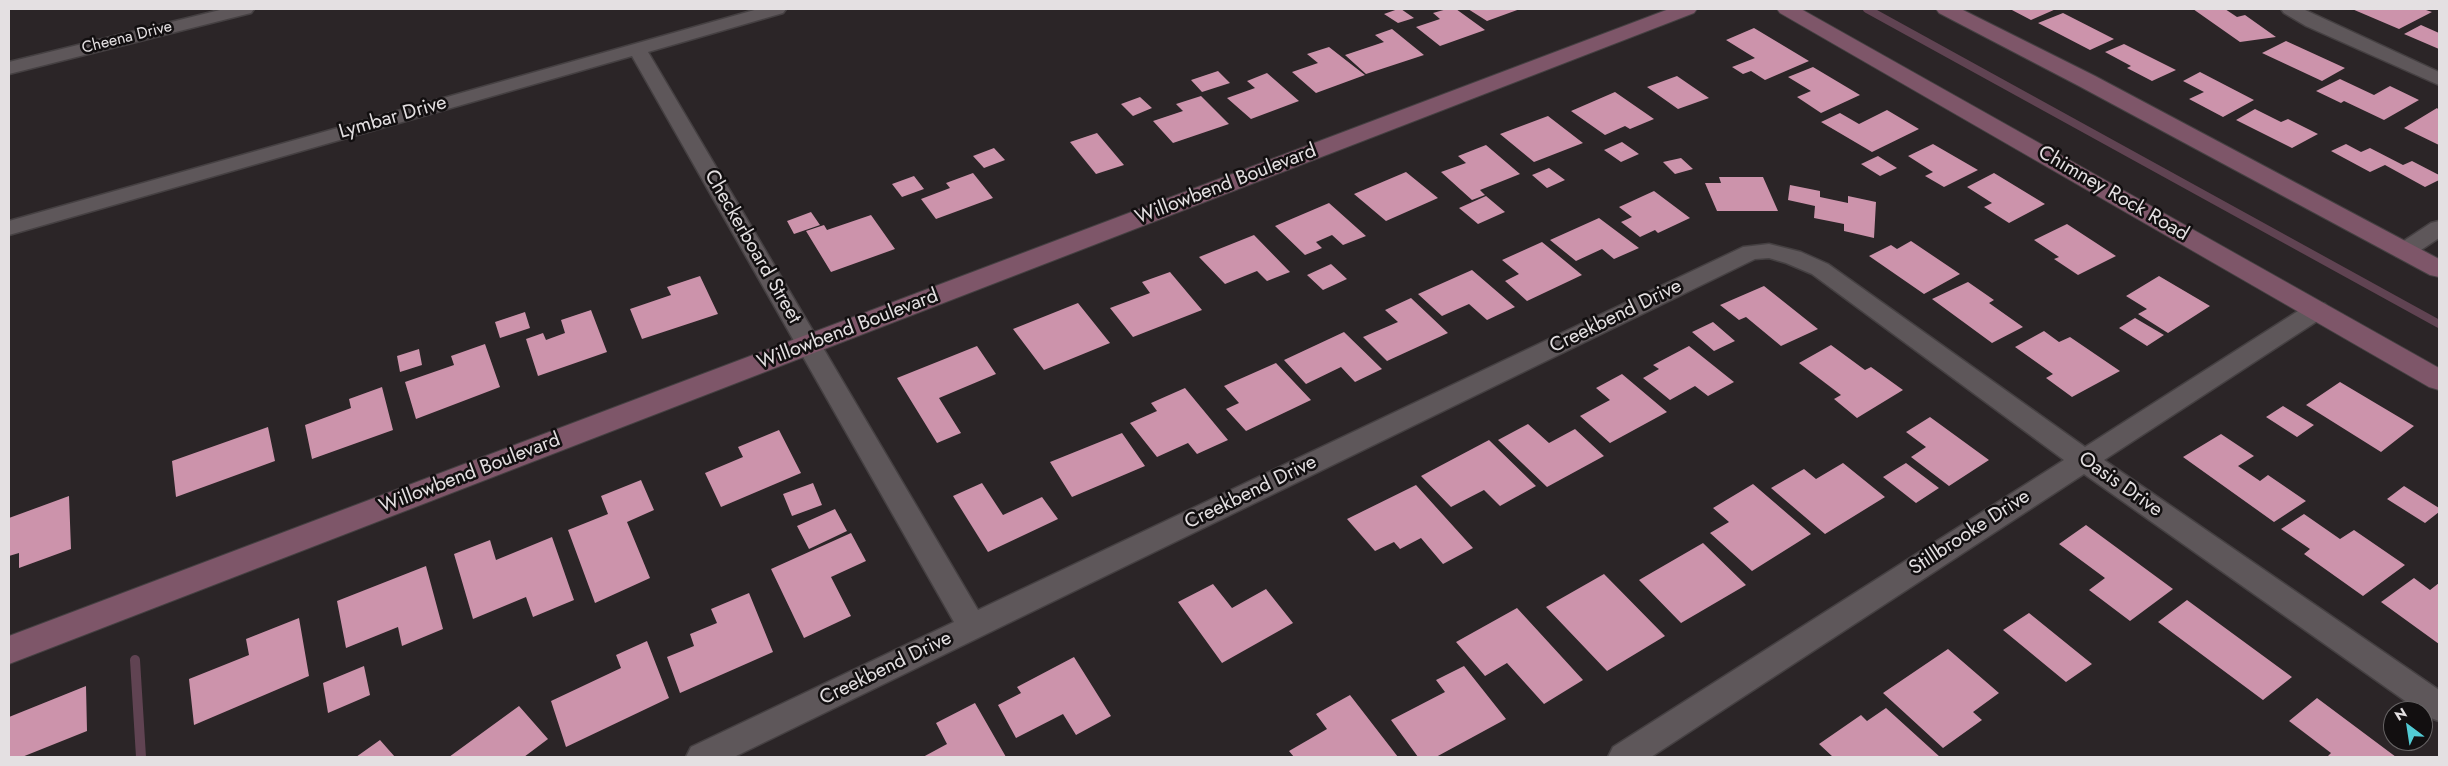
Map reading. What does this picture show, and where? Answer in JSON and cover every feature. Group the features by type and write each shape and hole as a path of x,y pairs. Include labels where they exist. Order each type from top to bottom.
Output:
{"main road":[{"name":"Willowbend Boulevard","path":"9,650 1687,9"},
{"name":"Chimney Rock Road","path":"1787,9 2439,380"},
{"path":"1946,9 2096,86 2439,269"}],"street":[{"name":"Cheena Drive","path":"9,68 246,9"},
{"name":"Lymbar Drive","path":"9,228 775,9"},
{"path":"2290,9 2313,22 2439,79"},
{"name":"Checkerboard Street","path":"637,49 972,628"},
{"path":"2404,251 2439,228"},
{"name":"Creekbend Drive","path":"702,757 1750,252 1769,251 1803,261"},
{"name":"Oasis Drive","path":"1803,261 1820,269 2084,460 2439,707"},
{"name":"Stillbrooke Drive","path":"1624,757 2316,310"}],"building":[{"path":"1398,9 1414,18 1398,23 1384,14"},
{"path":"1447,9 1456,9 1485,30 1440,46 1416,27 1440,19 1433,13"},
{"path":"1468,9 1520,9 1487,21"},
{"path":"2010,9 2056,9 2031,20"},
{"path":"2193,9 2225,9 2237,17 2245,15 2276,37 2240,42"},
{"path":"2352,9 2423,9 2432,12 2399,29"},
{"path":"2063,13 2114,39 2090,50 2038,23"},
{"path":"2421,25 2439,33 2439,49 2404,34"},
{"path":"1754,28 1809,61 1765,80 1751,71 1743,74 1732,67 1755,58 1726,40"},
{"path":"1392,29 1424,55 1366,74 1345,55 1384,42 1375,35"},
{"path":"2286,41 2345,68 2322,81 2262,53"},
{"path":"2124,44 2176,70 2152,81 2127,68 2131,66 2105,52"},
{"path":"1329,47 1365,75 1316,93 1292,72 1318,63 1307,54"},
{"path":"1813,67 1860,95 1821,113 1797,97 1811,91 1788,77"},
{"path":"1218,71 1230,83 1202,92 1191,80"},
{"path":"2200,72 2254,100 2223,117 2189,99 2204,92 2183,81"},
{"path":"1267,73 1299,101 1251,119 1227,98 1255,88 1247,81"},
{"path":"1677,76 1709,98 1678,109 1647,87"},
{"path":"2340,79 2374,95 2390,86 2419,100 2384,120 2344,101 2341,103 2316,91"},
{"path":"1615,92 1654,119 1630,129 1625,126 1605,135 1571,111"},
{"path":"1201,96 1229,124 1173,143 1153,121 1183,111 1176,104"},
{"path":"1140,97 1152,108 1133,116 1121,104"},
{"path":"2437,108 2439,110 2439,145 2404,128"},
{"path":"2255,109 2281,122 2288,119 2318,134 2292,148 2236,120"},
{"path":"1887,110 1919,129 1872,152 1821,122 1840,113 1859,124"},
{"path":"1548,116 1583,143 1534,162 1500,134"},
{"path":"1097,133 1124,165 1096,174 1070,142"},
{"path":"1622,142 1639,154 1621,162 1604,150"},
{"path":"1933,144 1978,170 1944,187 1925,176 1933,172 1908,156"},
{"path":"2346,144 2361,152 2370,148 2403,165 2412,161 2439,175 2439,180 2425,187 2385,165 2370,172 2331,151"},
{"path":"1486,145 1520,174 1480,190 1485,195 1472,200 1441,172 1466,163 1458,156"},
{"path":"994,148 1005,160 984,168 973,156"},
{"path":"1878,156 1897,168 1880,176 1861,164"},
{"path":"1681,158 1693,169 1675,174 1663,162"},
{"path":"1549,168 1565,180 1547,188 1532,175"},
{"path":"1406,172 1438,198 1386,221 1354,194"},
{"path":"973,173 993,198 936,219 921,199 950,188 946,183"},
{"path":"1994,173 2045,204 2009,223 1984,207 1992,203 1967,187"},
{"path":"914,176 924,189 902,197 892,184"},
{"path":"1719,177 1763,177 1778,211 1717,211 1705,183 1721,183"},
{"path":"1790,185 1820,191 1820,197 1848,203 1848,196 1876,202 1874,238 1844,231 1844,224 1814,218 1815,206 1788,200"},
{"path":"1654,191 1690,218 1658,233 1655,230 1640,237 1621,222 1632,217 1619,207"},
{"path":"1486,196 1505,212 1478,224 1459,208"},
{"path":"1329,203 1366,236 1343,245 1332,235 1316,242 1322,248 1305,255 1275,226"},
{"path":"811,212 820,225 794,234 787,221"},
{"path":"871,215 895,249 831,272 806,231 824,225 827,230"},
{"path":"1599,218 1639,248 1614,259 1602,249 1576,261 1550,240"},
{"path":"2067,224 2116,256 2078,275 2054,259 2059,257 2034,240"},
{"path":"1254,235 1290,272 1267,281 1257,271 1225,284 1199,257"},
{"path":"1911,241 1960,274 1924,294 1869,256 1891,245 1897,249"},
{"path":"1542,242 1582,275 1527,301 1505,281 1519,274 1502,260"},
{"path":"1331,264 1347,279 1323,290 1307,275"},
{"path":"1472,270 1515,307 1487,320 1469,304 1442,316 1418,294"},
{"path":"1170,272 1202,310 1133,337 1110,308 1150,293 1142,282"},
{"path":"700,276 718,314 642,339 630,309 671,295 667,287"},
{"path":"2159,276 2210,306 2168,333 2138,314 2147,309 2126,296"},
{"path":"1968,282 1994,300 1989,303 2023,327 1992,343 1932,299"},
{"path":"1764,286 1818,329 1781,346 1746,317 1739,320 1720,305"},
{"path":"1411,298 1448,333 1387,361 1363,337 1398,322 1385,310"},
{"path":"1078,303 1110,343 1044,370 1013,329"},
{"path":"591,310 607,352 538,376 526,339 543,333 546,340 565,333 561,320"},
{"path":"525,312 530,328 500,338 495,322"},
{"path":"2135,318 2164,335 2147,346 2119,328"},
{"path":"1713,322 1735,341 1714,351 1692,332"},
{"path":"2044,331 2059,342 2070,337 2120,371 2072,397 2046,378 2053,374 2015,347"},
{"path":"1344,332 1382,369 1355,382 1341,367 1306,384 1284,360"},
{"path":"485,344 500,387 416,419 405,382 454,365 451,356"},
{"path":"1831,345 1865,370 1871,367 1903,390 1857,418 1834,399 1841,395 1799,363"},
{"path":"977,346 996,374 939,398 961,433 937,443 897,378"},
{"path":"1689,346 1734,382 1708,396 1695,386 1670,400 1643,378 1659,369 1653,365"},
{"path":"419,349 422,365 400,372 397,356"},
{"path":"1276,363 1311,400 1246,431 1226,409 1239,403 1224,386"},
{"path":"1622,374 1667,412 1610,443 1580,416 1610,400 1596,388"},
{"path":"2340,382 2414,426 2381,452 2306,405"},
{"path":"382,387 393,430 312,459 305,425 351,408 349,399"},
{"path":"1185,388 1228,440 1197,454 1188,443 1157,457 1130,423 1157,411 1151,403"},
{"path":"2283,406 2314,425 2297,437 2266,417"},
{"path":"1930,417 1989,460 1949,486 1911,457 1926,447 1906,432"},
{"path":"1528,424 1549,443 1575,429 1604,456 1547,487 1498,440"},
{"path":"268,427 275,461 176,497 172,461"},
{"path":"779,430 801,473 721,507 705,473 743,457 738,447"},
{"path":"1122,433 1145,466 1072,497 1050,462"},
{"path":"2221,434 2254,456 2238,466 2260,481 2268,475 2306,501 2274,522 2183,457"},
{"path":"1489,440 1536,486 1500,506 1484,490 1451,507 1421,476"},
{"path":"1843,463 1885,497 1825,534 1771,488 1804,469 1816,479"},
{"path":"1906,463 1939,488 1916,503 1883,477"},
{"path":"641,480 654,510 627,522 650,578 595,603 568,530 608,514 601,496"},
{"path":"813,483 822,505 792,516 783,494"},
{"path":"982,483 1003,515 1042,497 1058,519 988,552 953,496"},
{"path":"1753,484 1811,534 1752,571 1710,533 1729,522 1713,508"},
{"path":"1416,485 1473,548 1443,564 1421,538 1400,549 1394,542 1375,551 1347,519"},
{"path":"2404,486 2439,508 2439,512 2425,523 2387,499"},
{"path":"69,496 71,549 19,568 19,553 9,556 9,518"},
{"path":"835,509 847,531 809,549 797,526"},
{"path":"2304,514 2340,539 2354,530 2405,565 2363,596 2304,554 2310,549 2281,529"},
{"path":"2086,525 2173,589 2130,621 2089,590 2105,578 2059,544"},
{"path":"851,533 866,561 831,577 851,616 804,638 771,569"},
{"path":"552,537 574,600 533,617 526,597 473,619 454,554 490,540 496,560"},
{"path":"1703,543 1746,585 1681,623 1639,580"},
{"path":"426,566 443,629 402,646 398,627 346,648 337,601"},
{"path":"1604,574 1665,636 1607,671 1546,607"},
{"path":"2414,578 2430,590 2439,583 2439,644 2381,602"},
{"path":"1213,584 1232,608 1266,589 1293,623 1222,663 1178,602"},
{"path":"749,593 773,652 680,693 667,657 694,646 690,634 717,623 711,609"},
{"path":"2187,600 2292,677 2263,700 2158,622"},
{"path":"1517,608 1583,680 1544,704 1507,663 1485,676 1456,642"},
{"path":"2029,613 2092,664 2066,682 2003,630"},
{"path":"299,618 309,676 194,725 189,679 249,655 246,639"},
{"path":"647,641 669,698 566,747 551,701 621,668 616,655"},
{"path":"1948,649 1999,693 1973,712 1982,720 1943,748 1883,693"},
{"path":"1074,657 1111,716 1076,735 1063,714 1016,738 998,705 1021,693 1017,687"},
{"path":"364,666 370,695 328,713 323,683"},
{"path":"1464,666 1506,719 1436,757 1418,757 1391,720 1445,692 1436,680"},
{"path":"86,686 87,731 22,757 9,757 9,717"},
{"path":"1350,695 1398,757 1294,757 1289,751 1327,729 1316,714"},
{"path":"2317,698 2383,747 2383,751 2388,751 2396,757 2327,757 2331,753 2289,721"},
{"path":"975,703 1006,757 923,757 947,744 936,723"},
{"path":"519,706 548,739 524,757 449,757"},
{"path":"1886,708 1940,757 1833,757 1819,744 1861,715 1867,721"},
{"path":"380,740 395,757 356,757"}],"waterway":[{"path":"1867,9 2439,324"},
{"path":"135,660 141,757"}]}
